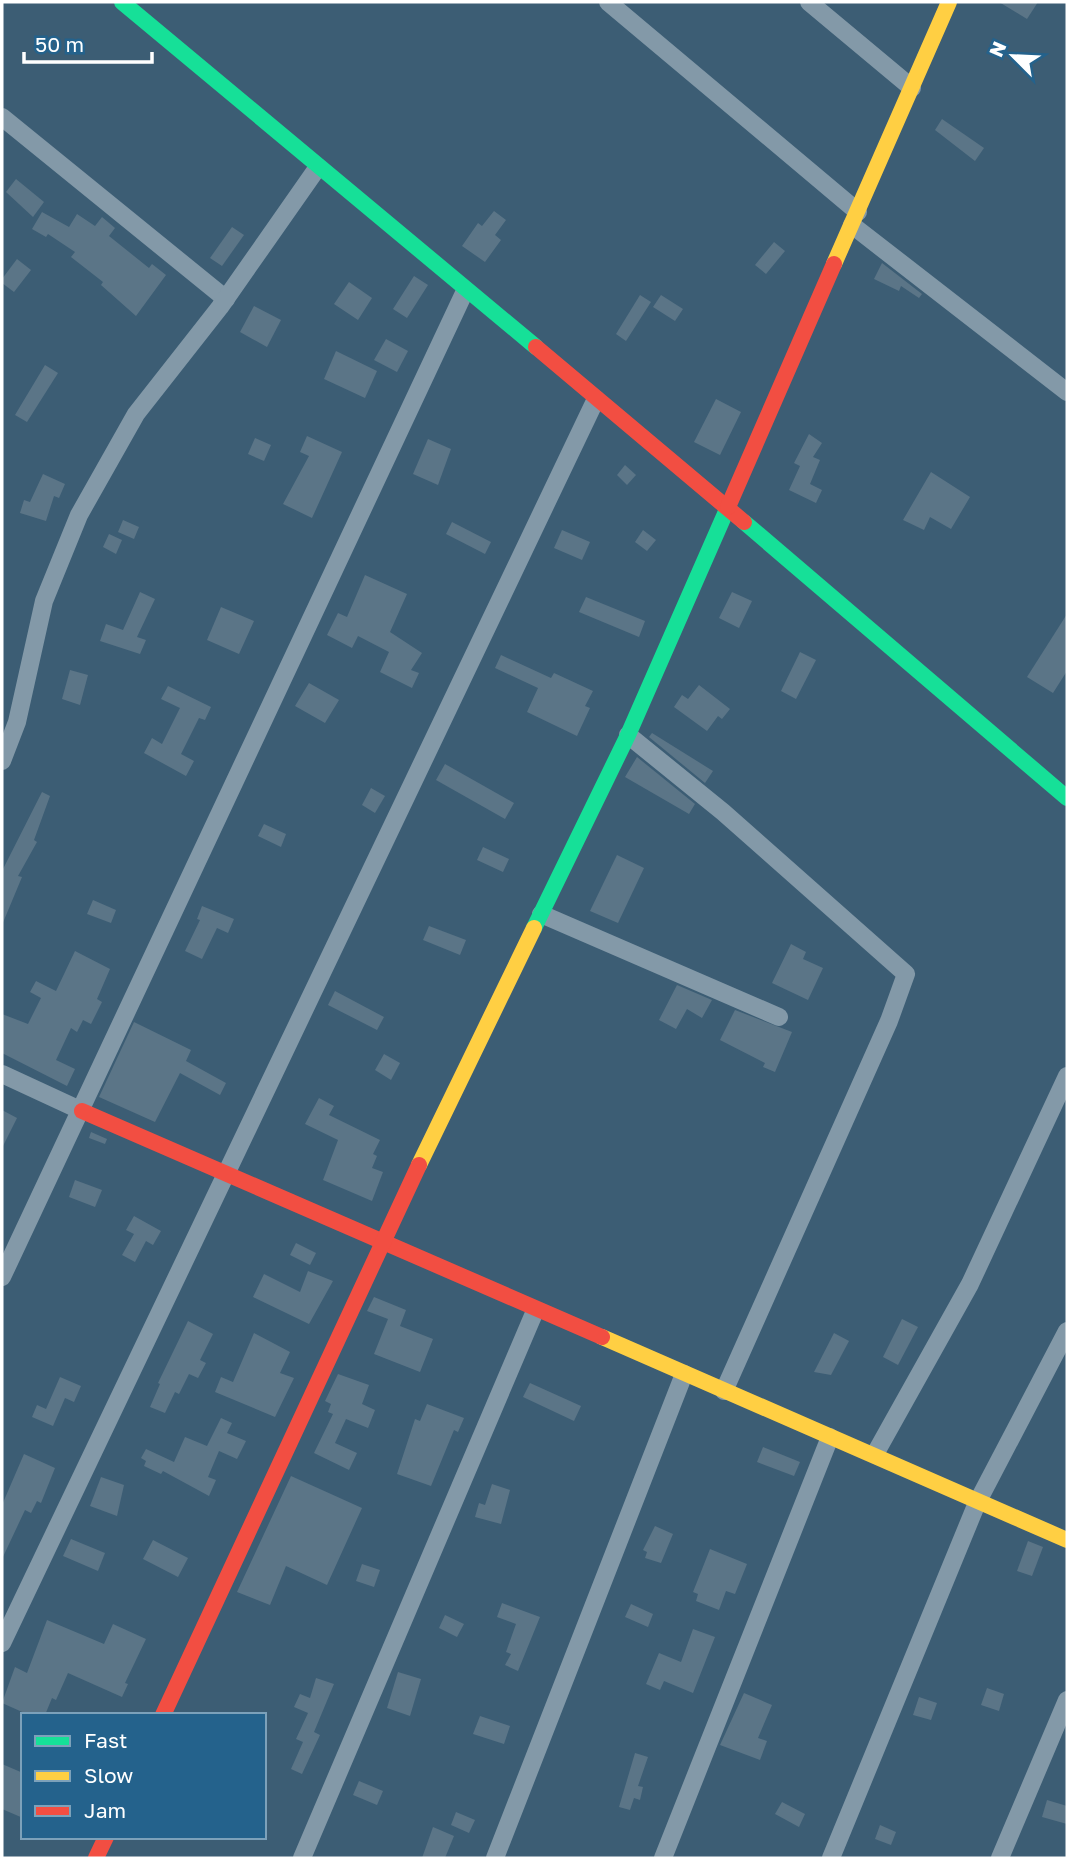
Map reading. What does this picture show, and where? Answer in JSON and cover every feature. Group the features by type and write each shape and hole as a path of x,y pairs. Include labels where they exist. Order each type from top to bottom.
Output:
{"street":[{"path":"122,2 729,509 1067,798"},
{"path":"608,2 855,219 1067,392"},
{"path":"809,2 912,88"},
{"path":"164,1713 380,1245 628,735 949,2"},
{"path":"2,117 226,299"},
{"path":"2,761 17,722 44,601 79,516 136,414 226,299 318,167"},
{"path":"2,1277 465,291"},
{"path":"2,1643 596,399"},
{"path":"628,735 723,812 906,975 889,1021 724,1391"},
{"path":"541,914 779,1017"},
{"path":"2,1074 380,1245 875,1454 977,1503 1067,1540"},
{"path":"875,1454 970,1284 1067,1076"},
{"path":"302,1858 535,1311"},
{"path":"831,1858 977,1503 1067,1332"},
{"path":"495,1858 684,1374"},
{"path":"663,1858 830,1437"},
{"path":"1000,1858 1067,1700"},
{"path":"96,1858 105,1839"}],"building":[{"path":"999,2 1038,2 1027,19"},
{"path":"942,119 984,148 975,161 935,130"},
{"path":"16,179 44,202 33,217 6,192"},
{"path":"494,211 506,220 495,235 501,240 485,262 462,246 478,223 482,226"},
{"path":"42,212 69,227 77,214 95,226 102,217 115,228 109,236 149,268 152,264 166,275 136,316 101,285 103,282 71,257 75,252 48,234 46,237 32,229"},
{"path":"232,227 244,235 222,266 210,258"},
{"path":"774,242 785,251 766,274 755,265"},
{"path":"17,259 31,270 14,292 2,283 2,279"},
{"path":"882,263 922,294 919,298 901,286 899,291 874,279"},
{"path":"414,276 428,285 407,318 393,309"},
{"path":"349,282 372,298 358,320 334,304"},
{"path":"640,295 651,302 626,341 616,334"},
{"path":"661,295 683,309 675,321 653,307"},
{"path":"254,306 281,320 267,347 240,332"},
{"path":"386,339 408,351 397,372 374,360"},
{"path":"336,351 377,371 365,398 324,379"},
{"path":"45,365 58,373 27,422 15,415"},
{"path":"716,399 741,412 720,455 694,442"},
{"path":"809,434 822,443 813,457 820,460 810,484 822,490 816,503 789,490 800,466 794,463"},
{"path":"307,436 342,452 312,518 283,504 309,456 300,452"},
{"path":"255,438 271,445 264,461 248,454"},
{"path":"428,439 451,449 438,485 413,474"},
{"path":"625,465 636,475 627,485 617,475"},
{"path":"931,472 970,497 951,529 930,517 924,530 903,520"},
{"path":"43,474 65,484 59,498 54,496 46,521 20,513 24,500 30,502"},
{"path":"123,520 139,527 134,539 118,532"},
{"path":"452,522 491,542 485,554 446,534"},
{"path":"562,530 590,542 582,560 554,548"},
{"path":"643,530 656,540 647,551 635,542"},
{"path":"109,534 122,540 116,554 103,547"},
{"path":"365,575 407,594 390,632 422,653 411,670 419,673 412,688 380,672 389,652 358,636 352,648 327,635 338,613 347,617"},
{"path":"140,592 155,599 137,637 146,640 140,654 100,641 106,624 123,630"},
{"path":"732,592 752,601 739,628 719,618"},
{"path":"586,597 645,621 639,637 579,612"},
{"path":"221,607 254,621 239,654 207,640"},
{"path":"1067,614 1067,671 1053,693 1027,677"},
{"path":"800,652 816,660 796,699 781,691"},
{"path":"501,655 551,678 554,673 593,691 585,706 590,708 577,736 527,712 538,688 495,668"},
{"path":"70,670 88,675 80,705 62,699"},
{"path":"309,683 339,700 325,723 295,706"},
{"path":"699,685 730,709 722,719 718,716 707,731 674,707 682,695 688,699"},
{"path":"168,686 211,707 205,720 199,718 181,754 194,761 186,776 144,753 152,738 162,744 180,708 161,699"},
{"path":"652,733 713,771 705,783 649,737"},
{"path":"637,757 695,804 689,814 625,777"},
{"path":"445,764 514,803 505,819 436,780"},
{"path":"371,788 385,796 375,813 362,805"},
{"path":"42,792 50,796 34,840 37,842 18,876 22,877 2,925 2,871"},
{"path":"264,824 286,834 281,847 258,836"},
{"path":"483,847 509,859 503,872 477,860"},
{"path":"617,855 644,868 618,923 590,911"},
{"path":"93,900 116,910 111,923 87,914"},
{"path":"202,906 234,919 228,933 217,928 202,959 185,951 200,920 197,919"},
{"path":"429,926 466,940 460,955 423,940"},
{"path":"791,944 806,952 803,959 823,968 808,1000 772,983"},
{"path":"75,951 110,969 97,999 102,1002 91,1024 83,1020 77,1032 71,1028 56,1060 75,1069 67,1086 2,1053 2,1014 28,1024 41,998 30,992 36,981 56,991"},
{"path":"677,985 712,1000 702,1018 687,1009 676,1029 659,1020"},
{"path":"335,991 384,1017 377,1030 328,1005"},
{"path":"735,1010 792,1032 775,1072 763,1067 765,1063 720,1040"},
{"path":"134,1022 191,1050 186,1061 226,1083 220,1095 180,1073 155,1122 99,1097"},
{"path":"384,1054 400,1063 391,1080 375,1070"},
{"path":"319,1098 334,1106 329,1115 380,1140 373,1154 377,1156 372,1168 383,1172 372,1201 323,1180 338,1140 305,1124"},
{"path":"2,1110 17,1118 2,1148"},
{"path":"91,1132 107,1139 105,1144 89,1138"},
{"path":"75,1180 102,1190 95,1207 69,1197"},
{"path":"134,1216 161,1231 153,1245 146,1241 135,1262 122,1255 134,1234 126,1230"},
{"path":"296,1243 316,1253 310,1265 290,1255"},
{"path":"308,1271 333,1281 309,1324 253,1297 264,1274 300,1292"},
{"path":"374,1297 406,1310 400,1326 433,1339 420,1372 374,1354 388,1319 367,1311"},
{"path":"902,1319 918,1327 898,1365 883,1357"},
{"path":"188,1321 213,1334 200,1360 206,1363 198,1378 189,1374 179,1394 175,1392 165,1413 150,1407 160,1384 158,1383"},
{"path":"254,1333 290,1352 280,1373 294,1378 275,1417 215,1392 221,1377 233,1382"},
{"path":"834,1333 849,1341 831,1375 814,1372"},
{"path":"338,1374 369,1385 362,1404 375,1410 368,1428 346,1419 335,1443 357,1453 349,1470 314,1453 333,1414 328,1412 331,1404 325,1401"},
{"path":"60,1377 81,1386 74,1402 65,1398 53,1426 32,1417 37,1405 46,1409"},
{"path":"530,1383 581,1406 574,1421 523,1397"},
{"path":"427,1404 464,1418 458,1432 454,1430 431,1486 397,1474 415,1419 420,1421"},
{"path":"221,1418 232,1423 227,1433 246,1441 237,1459 219,1451 208,1477 216,1480 209,1496 163,1471 161,1474 144,1466 146,1461 141,1458 146,1449 174,1462 185,1437 207,1446"},
{"path":"763,1447 800,1462 794,1476 757,1462"},
{"path":"24,1454 55,1468 41,1503 37,1501 31,1513 25,1510 2,1559 2,1505"},
{"path":"291,1476 362,1508 327,1585 286,1566 270,1605 237,1592"},
{"path":"101,1477 124,1485 117,1516 90,1506"},
{"path":"492,1484 510,1490 501,1524 475,1517 479,1503 485,1505"},
{"path":"655,1526 673,1534 661,1563 645,1558 647,1552 643,1550"},
{"path":"71,1539 105,1553 98,1571 63,1556"},
{"path":"153,1540 188,1558 178,1577 143,1559"},
{"path":"1028,1541 1043,1547 1032,1576 1017,1571"},
{"path":"710,1549 747,1564 735,1594 726,1591 719,1610 696,1601 698,1594 693,1592"},
{"path":"362,1564 380,1570 374,1587 356,1581"},
{"path":"502,1603 540,1617 518,1671 505,1665 511,1654 506,1652 516,1624 497,1617"},
{"path":"631,1604 653,1614 648,1627 625,1617"},
{"path":"445,1615 464,1624 457,1637 439,1628"},
{"path":"47,1620 104,1644 113,1624 146,1639 125,1683 128,1684 122,1697 68,1673 56,1700 52,1698 46,1713 24,1713 2,1703 15,1667 27,1673"},
{"path":"693,1629 715,1637 693,1693 664,1681 660,1690 646,1684 659,1653 681,1662"},
{"path":"398,1672 421,1679 410,1716 387,1708"},
{"path":"316,1678 334,1684 314,1732 320,1735 302,1774 291,1769 303,1742 296,1739 308,1713 294,1707 300,1694 310,1698"},
{"path":"987,1688 1004,1694 999,1711 981,1705"},
{"path":"744,1693 772,1705 758,1738 767,1741 760,1760 720,1745"},
{"path":"919,1697 937,1703 931,1720 913,1715"},
{"path":"480,1716 510,1726 504,1744 473,1734"},
{"path":"635,1753 648,1757 638,1786 643,1787 640,1800 634,1798 630,1810 619,1807"},
{"path":"2,1764 21,1772 21,1817 2,1809"},
{"path":"359,1781 383,1791 377,1805 353,1795"},
{"path":"1047,1800 1067,1806 1067,1824 1042,1817"},
{"path":"782,1802 805,1814 799,1827 775,1814"},
{"path":"456,1812 475,1820 469,1833 451,1825"},
{"path":"880,1825 896,1832 891,1845 875,1839"},
{"path":"433,1827 454,1836 445,1858 422,1858"}],"traffic: fast":[{"path":"122,2 536,347"},
{"path":"534,928 628,735 728,507"},
{"path":"744,522 1067,798"}],"traffic: slow":[{"path":"834,264 949,2"},
{"path":"419,1165 534,928"},
{"path":"602,1337 1067,1540"}],"traffic: jam":[{"path":"728,507 834,264"},
{"path":"536,347 744,522"},
{"path":"82,1111 602,1337"},
{"path":"164,1713 419,1165"},
{"path":"96,1858 105,1839"}]}
